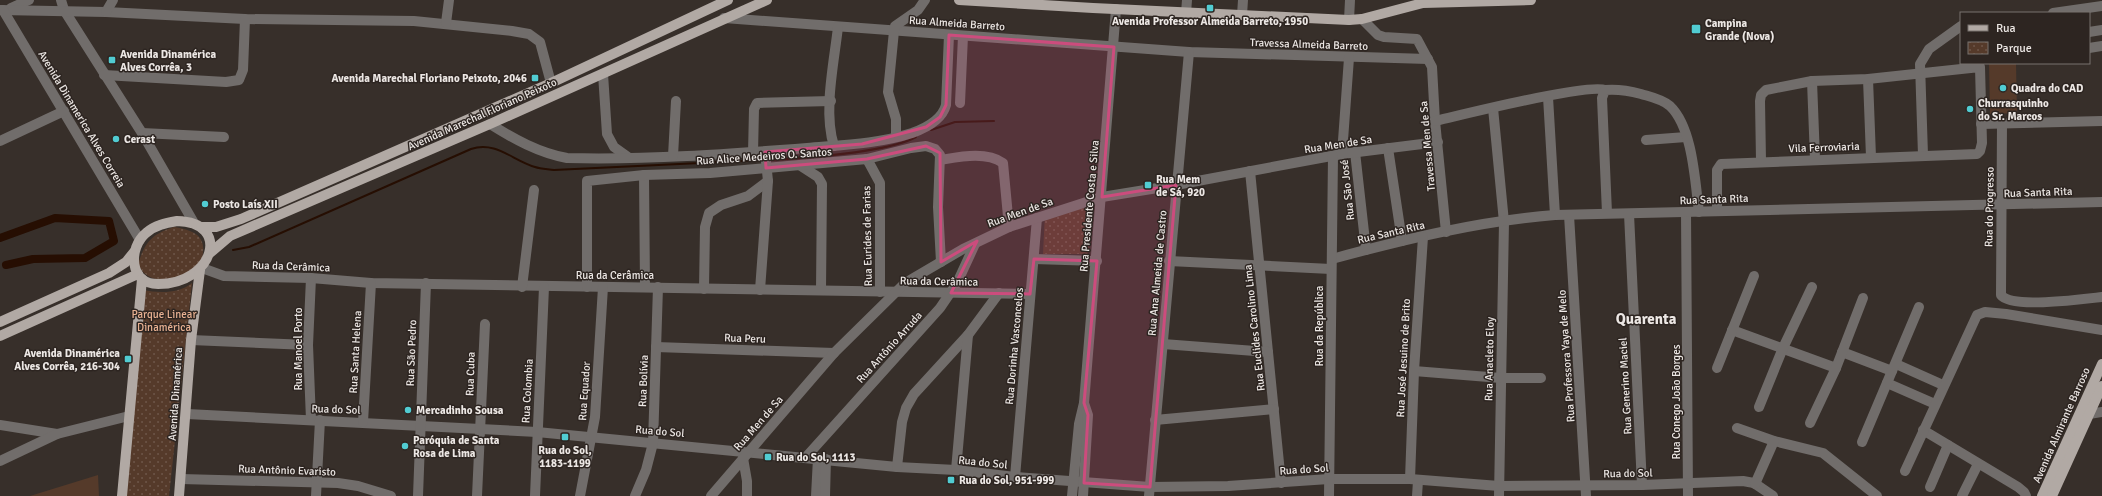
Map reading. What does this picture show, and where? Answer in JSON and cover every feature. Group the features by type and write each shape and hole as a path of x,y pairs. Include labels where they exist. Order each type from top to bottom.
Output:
{"main road":[{"name":"Avenida Marechal Floriano Peixoto","path":"198,225 216,227 229,223 551,83 728,0"},
{"name":"Avenida Marechal Floriano Peixoto","path":"210,253 230,236 490,124 603,74 723,18 767,0"},
{"path":"959,0 1242,16 1349,20 1362,19 1423,3 1531,0"},
{"path":"0,322 109,273 123,265 134,252 140,240 152,228 168,222 186,221 198,225 209,239 210,253 201,269 183,281 170,284 155,284 140,276"},
{"path":"122,496 140,276 134,260 134,252"},
{"name":"Avenida Dinamérica","path":"179,496 187,414 191,340 201,269"},
{"path":"0,336 140,276"},
{"name":"Avenida Almirante Barroso","path":"2042,496 2085,412 2102,364"},
{"path":"2052,496 2085,412 2102,386"}],"street":[{"path":"1,10 29,0"},
{"path":"61,0 64,10 198,225"},
{"path":"106,12 114,0"},
{"path":"446,23 449,0"},
{"path":"896,137 896,119 888,92 895,26 918,10 925,0"},
{"path":"1186,12 1187,0"},
{"path":"1242,16 1243,0"},
{"path":"1349,20 1350,0"},
{"path":"2060,12 2102,6"},
{"name":"Rua Presidente Costa e Silva","path":"1072,496 1080,412 1084,404 1097,261 1116,9"},
{"path":"1,10 64,10 245,19 414,21 446,23 512,31 535,37 542,47 551,83"},
{"name":"Avenida Dinamerica Alves Correia","path":"1,10 64,111 140,240"},
{"name":"Rua Almeida Barreto","path":"723,18 1189,52"},
{"path":"104,75 226,82 239,80 242,77 245,19"},
{"name":"Travessa Men de Sa","path":"1362,19 1378,35 1384,37 1417,39 1432,67 1435,121 1446,232"},
{"path":"834,146 830,122 830,101 838,27"},
{"path":"1923,156 1920,73 1921,60 1929,49 1960,27"},
{"path":"2090,32 2102,30"},
{"name":"Rua Alice Medeiros O. Santos","path":"587,287 587,181 644,175 710,173 834,146 862,144 896,137 926,127 940,117 946,105 949,35"},
{"path":"960,103 963,36"},
{"path":"2090,48 2102,46"},
{"name":"Travessa Almeida Barreto","path":"1189,52 1349,58 1428,59"},
{"name":"Rua Ana Almeida de Castro","path":"1149,492 1189,52"},
{"name":"Rua da República","path":"1328,496 1331,270 1337,155 1349,58"},
{"path":"1761,161 1760,107 1761,96 1764,91 1812,81 1868,79 1979,65 1981,124 2102,121"},
{"path":"603,74 606,134 614,147 628,157"},
{"path":"1868,79 1871,157"},
{"path":"1812,81 1815,159"},
{"path":"1435,121 1592,88 1635,92 1662,100 1670,106 1678,117 1686,137 1693,164 1699,212"},
{"path":"1607,90 1602,106 1607,213"},
{"path":"1548,97 1555,215"},
{"path":"673,156 676,101"},
{"path":"753,153 755,105 760,103 830,101"},
{"name":"Rua Anacleto Eloy","path":"1493,108 1504,222 1499,491"},
{"path":"0,141 64,111"},
{"name":"Rua do Progresso","path":"2002,123 2000,292 2003,298 2008,300"},
{"name":"Rua Alice Medeiros O. Santos","path":"490,124 510,137 549,155 567,158 753,153 765,160 802,166 867,159 919,146 932,147 939,156"},
{"name":"Vila Ferroviaria","path":"1717,211 1718,166 1726,163 1977,154 1981,148 1981,124"},
{"path":"142,134 224,137"},
{"path":"1646,140 1686,137"},
{"name":"Rua Men de Sa","path":"711,496 834,352 905,283 941,262 1009,227 1102,197 1355,152 1438,142"},
{"path":"1388,148 1402,241"},
{"name":"Rua São José","path":"1355,152 1366,250"},
{"path":"941,262 938,207 939,156 991,158 1003,163 1009,227"},
{"name":"Rua Eurides de Farias","path":"867,159 880,183 880,292"},
{"path":"760,290 768,181 765,160"},
{"path":"802,166 818,177 822,184 821,290"},
{"name":"Rua Euclides Carolino Lima","path":"1250,171 1281,483"},
{"path":"644,175 645,287"},
{"path":"704,288 705,227 708,213 721,205 748,196 768,181"},
{"path":"522,287 534,190"},
{"name":"Rua Santa Rita","path":"1332,259 1402,241 1446,232 1555,215 2002,206 2102,202"},
{"name":"Rua Conego João Borges","path":"1686,212 1688,496"},
{"name":"Rua Generino Maciel","path":"1629,214 1642,485"},
{"name":"Rua Professora Yaya de Melo","path":"1569,215 1586,496"},
{"name":"Rua Dorinha Vasconcelos","path":"1015,477 1037,218"},
{"name":"Rua José Jesuino de Brito","path":"1417,496 1414,480 1414,371 1423,237"},
{"name":"Rua Antônio Arruda","path":"806,457 935,314 951,293 975,244"},
{"path":"1034,259 1097,261"},
{"path":"1169,261 1331,270"},
{"name":"Rua da Cerâmica","path":"201,269 224,276 311,278 371,283 426,283 522,287 658,287 895,293 1030,294"},
{"path":"1717,368 1754,276"},
{"name":"Rua Manoel Porto","path":"311,278 308,345 316,420 316,496"},
{"name":"Rua Santa Helena","path":"363,422 371,283"},
{"name":"Rua São Pedro","path":"418,496 426,283"},
{"name":"Rua Colombia","path":"535,496 544,287"},
{"name":"Rua Equador","path":"580,496 592,437 603,287"},
{"name":"Rua Bolívia","path":"635,496 650,458 653,443 658,287"},
{"path":"1759,407 1783,348 1812,287"},
{"path":"897,467 902,422 906,408 914,394 927,378 968,335 999,293"},
{"path":"2006,314 2008,300 2055,302 2102,297"},
{"path":"1810,423 1836,368 1863,298"},
{"path":"1862,442 1919,307"},
{"path":"1905,471 1943,385 1977,315 1985,312 2006,314 2102,330"},
{"name":"Rua Cuba","path":"477,496 484,324"},
{"path":"1732,330 1836,368"},
{"path":"956,470 968,335"},
{"path":"191,340 308,345"},
{"path":"1162,344 1268,352"},
{"name":"Rua Peru","path":"656,347 834,352"},
{"path":"1842,352 1894,367 1943,385"},
{"path":"1414,371 1501,378 1541,378"},
{"path":"1887,383 1935,404"},
{"name":"Rua Presidente Costa e Silva","path":"1083,496 1088,415 1084,404"},
{"path":"1155,420 1274,409"},
{"path":"2085,412 2102,412"},
{"name":"Rua do Sol","path":"187,414 537,432 653,443 746,455 806,457 897,467 956,470 1084,483 1149,492 1329,479 1414,480 1499,491 1586,485 1642,485 1742,481 1755,484 1774,496"},
{"path":"0,461 57,434 129,416"},
{"path":"0,425 57,434"},
{"path":"1737,428 1774,441 1830,456 1877,496"},
{"path":"1923,430 2018,487 2026,496"},
{"path":"1755,484 1774,441"},
{"path":"1930,487 1948,445"},
{"path":"746,455 747,496"},
{"path":"816,496 822,459"},
{"path":"822,459 825,496"},
{"path":"1962,496 1978,464"},
{"name":"Rua Antônio Evaristo","path":"181,478 316,481 358,486 391,496"}],"highlighted area":[{"path":"949,35 1114,47 1102,197 1176,185 1150,487 1084,483 1088,415 1084,403 1097,261 1034,259 1030,294 951,293 977,241 941,262 940,153 926,146 867,159 766,168 765,152 862,144 926,127 940,117 946,105"}],"green space":[{"name":"Quadra do CAD","path":"1989,64 2016,64 2017,113 1990,114"},
{"path":"1094,199 1088,254 1043,254 1045,213"},
{"path":"174,227 190,231 200,238 203,249 200,265 193,272 178,278 164,280 152,278 146,275 138,264 143,250 155,236"},
{"name":"Parque Linear Dinamérica","path":"192,283 169,496 124,496 143,290 155,292 175,291 187,287"},
{"path":"98,475 99,496 30,496"}],"waterway":[{"path":"931,130 955,122 994,121"},
{"path":"769,160 866,151 886,147 916,137"},
{"path":"233,250 249,247 471,149 480,147 496,149 535,167 554,170 763,160"},
{"path":"0,238 55,218 109,221 114,241 85,258 33,259 6,265"}],"place":[{"name":"Avenida Professor Almeida Barreto, 1950","path":"1210,8"},
{"name":"Campina Grande (Nova)","path":"1696,29"},
{"name":"Avenida Dinamérica Alves Corrêa, 3","path":"112,60"},
{"name":"Avenida Marechal Floriano Peixoto, 2046","path":"535,78"},
{"name":"Quadra do CAD","path":"2003,88"},
{"name":"Churrasquinho do Sr. Marcos","path":"1970,109"},
{"name":"Cerast","path":"116,139"},
{"name":"Rua Mem de Sá, 920","path":"1148,185"},
{"name":"Posto Laís XII","path":"205,204"},
{"name":"Avenida Dinamérica Alves Corrêa, 216-304","path":"128,359"},
{"name":"Mercadinho Sousa","path":"408,410"},
{"name":"Rua do Sol, 1183-1199","path":"565,437"},
{"name":"Paróquia de Santa Rosa de Lima","path":"405,446"},
{"name":"Rua do Sol, 1113","path":"768,457"},
{"name":"Rua do Sol, 951-999","path":"951,480"}],"district":[{"name":"Quarenta","path":"1646,319"}]}
